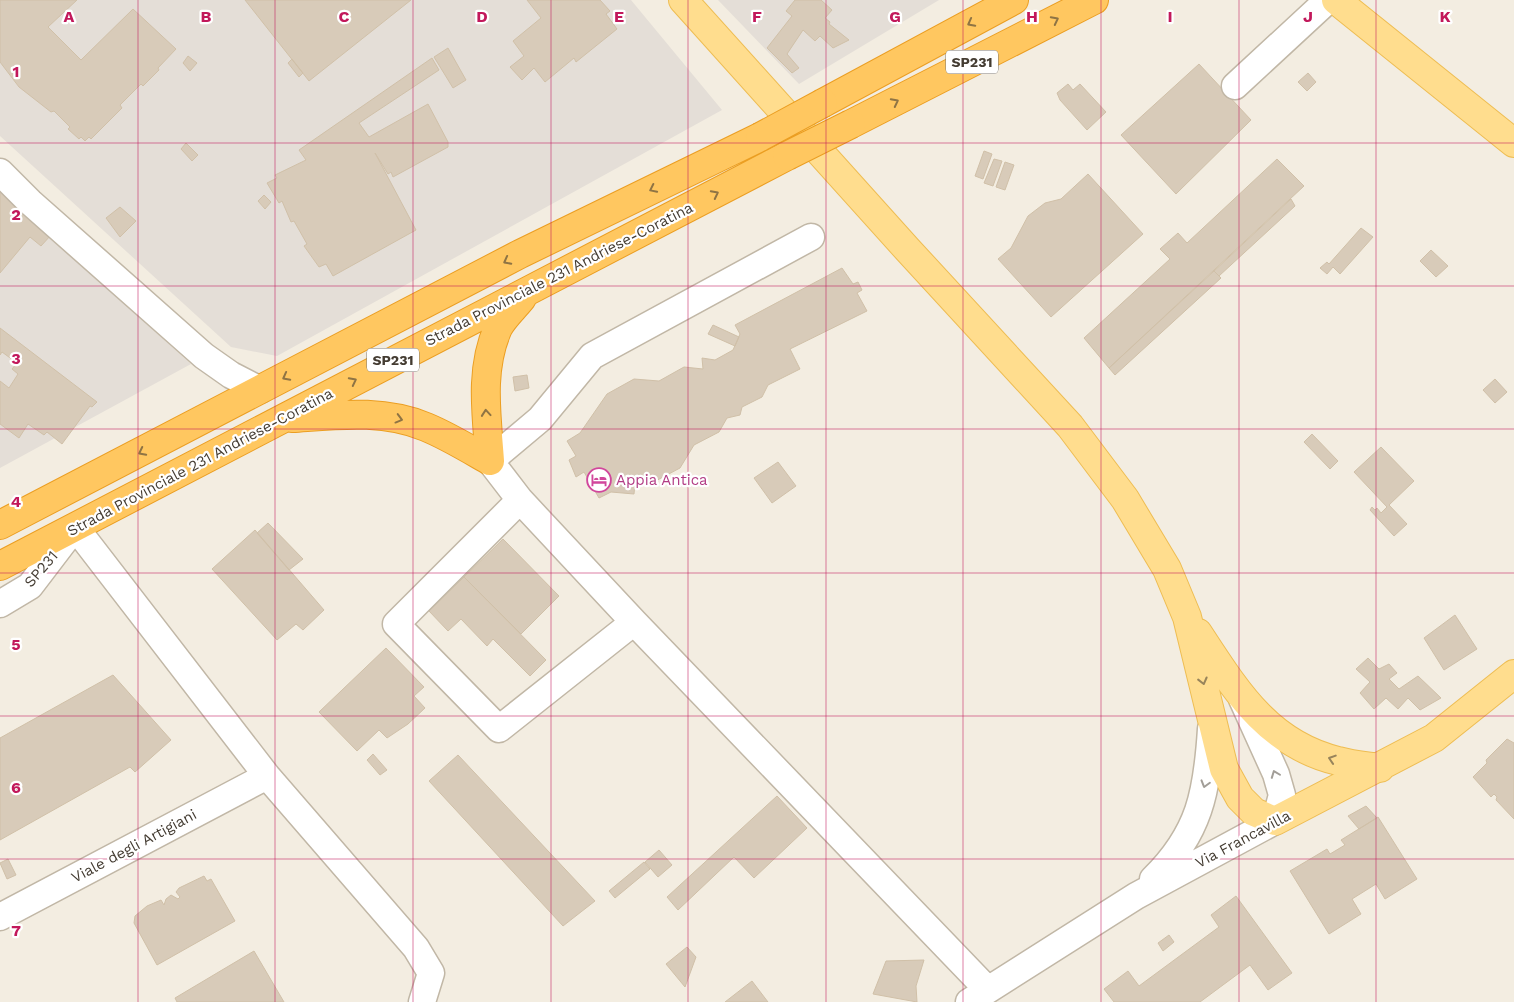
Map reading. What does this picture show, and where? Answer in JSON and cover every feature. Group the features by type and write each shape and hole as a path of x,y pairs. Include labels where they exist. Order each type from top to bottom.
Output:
{"highway":[{"name":"SP231","path":"0,525 520,254 760,137 1014,0"},
{"name":"Strada Provinciale 231 Andriese-Coratina","path":"0,566 787,156 1094,0"},
{"path":"490,461 485,391 488,362 499,327 529,290"},
{"path":"281,418 348,414 386,416 425,426 490,461"}],"main road":[{"path":"683,0 908,250 1070,426 1125,499 1166,569 1187,617 1224,769 1240,798 1254,812 1275,820"},
{"path":"1336,0 1514,143"},
{"path":"1187,617 1240,696 1272,730 1301,748 1337,761 1380,768"},
{"name":"Via Francavilla","path":"1275,820 1380,768 1434,738 1514,674"}],"street":[{"path":"1235,86 1328,0"},
{"path":"0,172 30,202 204,356 231,375 260,390"},
{"path":"811,237 592,356 540,419 490,461 520,500 978,996"},
{"path":"520,500 396,624 499,730 634,622"},
{"path":"75,527 268,776 416,948 431,973 422,1002"},
{"name":"SP231","path":"0,604 30,586 75,527"},
{"path":"1240,696 1276,774 1282,795 1275,820"},
{"path":"1136,896 1171,861 1192,830 1208,774 1212,718"},
{"name":"Viale degli Artigiani","path":"0,917 268,776"},
{"name":"Via Francavilla","path":"978,996 1136,896 1275,820"}],"shaded area":[{"path":"0,0 631,0 722,110 277,356 231,347 0,136"},
{"path":"718,0 939,0 799,84"},
{"path":"0,192 191,364 0,468"}],"building":[{"path":"0,0 77,0 48,27 81,60 133,9 176,49 143,86 141,84 120,105 122,108 91,139 89,137 85,141 81,137 79,139 68,129 70,127 54,111 51,112 19,87 0,62"},
{"path":"245,0 411,0 309,81"},
{"path":"527,0 600,0 610,11 606,14 617,29 576,62 574,58 545,82 534,68 522,80 510,67 524,56 513,41 541,18"},
{"path":"795,0 821,0 832,10 825,18 830,22 829,24 849,40 833,48 820,36 815,41 803,30 787,54 799,68 792,73 767,48 792,16 786,11"},
{"path":"448,48 466,80 453,88 434,57"},
{"path":"188,56 197,63 190,71 183,63"},
{"path":"432,58 439,70 359,123 369,137 428,104 448,142 448,147 393,177 391,172 388,174 375,153 416,230 333,276 326,264 319,267 304,246 307,244 294,221 291,222 282,201 279,203 267,183 277,178 275,175 306,160 299,150"},
{"path":"292,59 303,73 299,77 288,63"},
{"path":"1199,64 1251,120 1176,194 1121,135"},
{"path":"1308,73 1316,82 1307,91 1298,82"},
{"path":"1068,84 1073,90 1080,84 1106,112 1087,130 1060,100 1057,93"},
{"path":"186,143 198,155 192,161 181,149"},
{"path":"984,151 992,154 983,179 975,176"},
{"path":"994,159 1002,161 993,186 984,183"},
{"path":"1277,159 1304,186 1109,368 1084,338 1170,259 1160,249 1178,233 1187,243"},
{"path":"1005,162 1014,165 1005,190 996,187"},
{"path":"1088,174 1143,234 1051,317 998,259 1011,248 1028,216 1045,203 1061,199"},
{"path":"0,190 51,235 41,246 30,237 0,273"},
{"path":"264,195 271,202 265,209 258,201"},
{"path":"1291,199 1295,206 1219,276 1214,271"},
{"path":"120,207 136,221 120,237 106,218"},
{"path":"1361,228 1373,237 1340,274 1333,267 1327,274 1320,268 1327,262 1329,264"},
{"path":"1431,250 1448,266 1436,277 1420,261"},
{"path":"842,268 853,284 858,282 862,290 857,293 867,311 790,349 800,369 768,385 762,397 742,407 740,415 727,418 719,432 694,445 680,468 650,484 635,483 634,494 611,492 599,498 584,472 576,477 569,460 576,456 567,441 580,433 607,394 634,379 659,381 684,367 703,369 702,358 715,360 733,350 740,334 735,325"},
{"path":"1214,271 1221,278 1115,375 1109,368"},
{"path":"713,325 739,337 735,346 708,334"},
{"path":"0,328 97,402 92,407 90,406 62,444 47,432 44,435 28,424 19,438 0,424 0,381 9,388 18,374 12,369 17,363 2,352 0,355"},
{"path":"527,375 529,388 515,391 513,377"},
{"path":"1495,379 1507,392 1495,403 1483,390"},
{"path":"1312,434 1338,461 1330,469 1304,442"},
{"path":"1381,447 1414,481 1389,505 1407,524 1394,536 1370,510 1372,507 1375,510 1377,508 1381,513 1387,507 1354,472"},
{"path":"778,462 796,486 772,503 754,478"},
{"path":"268,523 303,559 289,570 257,533"},
{"path":"255,530 324,610 303,630 296,624 277,640 212,569"},
{"path":"503,539 559,596 521,634 464,577"},
{"path":"464,577 546,660 530,676 493,639 487,646 461,619 448,631 429,611"},
{"path":"1455,615 1477,649 1444,670 1424,638"},
{"path":"386,648 424,687 414,696 425,708 408,724 387,738 379,730 357,751 319,712"},
{"path":"1368,658 1379,669 1389,664 1397,673 1389,679 1399,689 1418,676 1441,698 1420,710 1408,698 1398,709 1386,698 1374,709 1360,693 1370,682 1356,669"},
{"path":"113,675 171,740 135,772 130,767 0,840 0,738"},
{"path":"1507,739 1514,743 1514,819 1496,800 1497,797 1494,794 1491,797 1473,777 1487,763 1486,760"},
{"path":"373,754 387,770 380,775 367,760"},
{"path":"458,755 595,901 563,926 429,781"},
{"path":"777,796 807,828 754,878 734,857 678,910 667,897"},
{"path":"1366,806 1377,818 1359,829 1348,816"},
{"path":"1378,817 1417,879 1385,899 1376,884 1352,899 1361,914 1329,934 1290,871 1327,849 1330,854 1345,845 1341,840"},
{"path":"659,850 672,865 658,877 645,862"},
{"path":"8,859 16,875 7,879 0,863"},
{"path":"644,862 650,869 615,898 609,891"},
{"path":"204,876 207,881 211,879 235,921 157,965 134,923 135,916 147,906 161,900 164,905 166,899 171,895 178,899 180,897 176,892 179,888"},
{"path":"1236,896 1292,973 1268,990 1250,965 1200,1002 1114,1002 1104,989 1128,971 1139,986 1219,927 1211,915"},
{"path":"1169,935 1174,942 1163,951 1158,943"},
{"path":"687,947 696,957 685,987 666,964"},
{"path":"254,951 284,1002 177,1002 175,998"},
{"path":"924,960 916,986 917,1002 873,994 886,961"},
{"path":"752,981 768,1002 725,1002"}],"place":[{"name":"Appia Antica","path":"599,480"}]}
